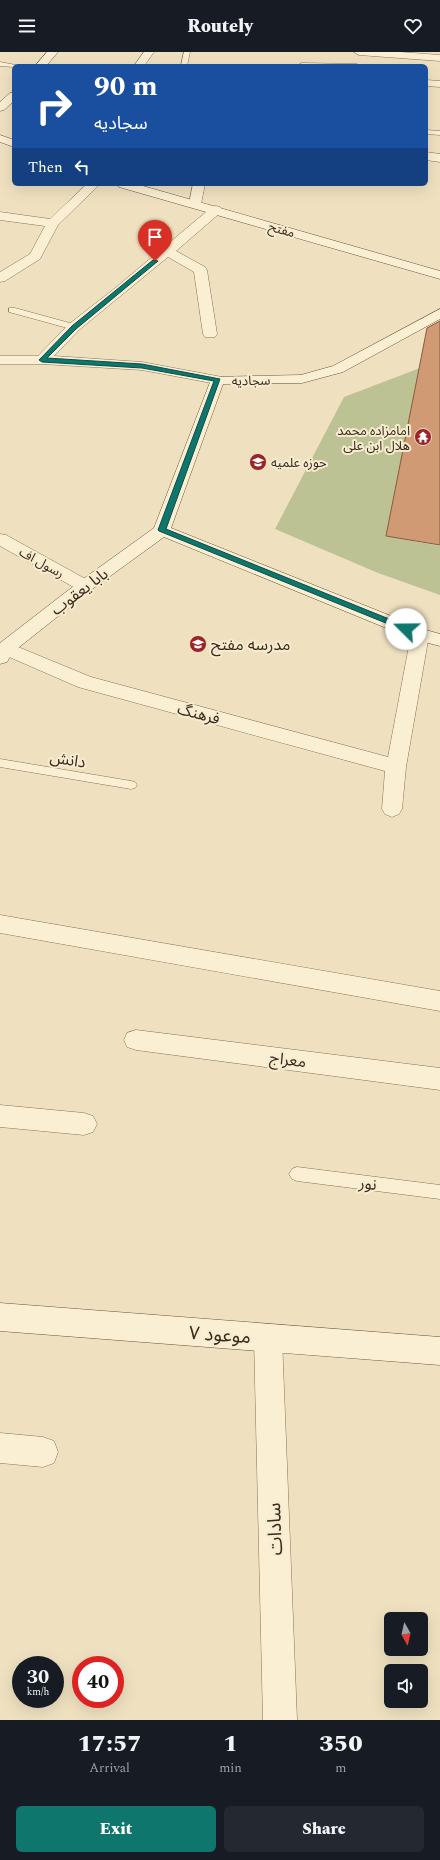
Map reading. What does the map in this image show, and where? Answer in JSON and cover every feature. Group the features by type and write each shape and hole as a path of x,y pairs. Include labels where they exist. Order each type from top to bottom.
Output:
{"street":[{"path":"42,64 53,52"},
{"path":"140,64 149,52"},
{"path":"358,52 381,52 440,58"},
{"path":"377,64 381,52"},
{"path":"428,83 440,84"},
{"path":"0,108 12,97"},
{"path":"0,138 12,143"},
{"path":"428,156 440,158"},
{"path":"0,278 35,256 53,223 92,186"},
{"name":"مفتح","path":"130,186 440,275"},
{"path":"195,204 199,186"},
{"path":"42,360 74,327 216,210"},
{"path":"0,216 53,223"},
{"path":"167,251 200,270 210,334"},
{"name":"سجادیه","path":"162,530 218,380 302,379 338,368 440,313"},
{"path":"0,360 42,360 142,366 218,380"},
{"path":"162,530 420,634 440,640"},
{"name":"بابا یعقوب","path":"3,653 85,586 162,530"},
{"name":"رسول اف","path":"0,539 85,586"},
{"path":"392,809 396,766 420,634"},
{"name":"فرهنگ","path":"3,653 85,682 396,766"},
{"path":"0,924 440,1001"},
{"name":"معراج","path":"136,1040 440,1079"},
{"path":"0,1116 84,1124"},
{"name":"موعود ۷","path":"0,1317 440,1353"},
{"name":"سادات","path":"268,1338 280,1720"},
{"path":"0,1448 43,1452"}],"lane":[{"path":"184,64 187,52"},
{"path":"0,64 12,65"},
{"path":"428,132 440,133"},
{"path":"12,310 74,327"},
{"name":"دانش","path":"0,764 131,785"},
{"name":"نور","path":"297,1174 440,1192"}],"green space":[{"path":"420,368 386,536 440,546 440,595 378,573 275,529 344,397"}],"building":[{"name":"امامزاده محمد هلال ابن علی","path":"440,321 440,545 386,536 427,328"}],"place":[{"name":"امامزاده محمد هلال ابن علی","path":"423,437"},
{"name":"حوزه علمیه","path":"258,462"},
{"name":"مدرسه مفتح","path":"198,644"}],"route":[{"path":"155,261 119,292 74,327 42,360 142,366 218,380 162,530 406,629"}]}
